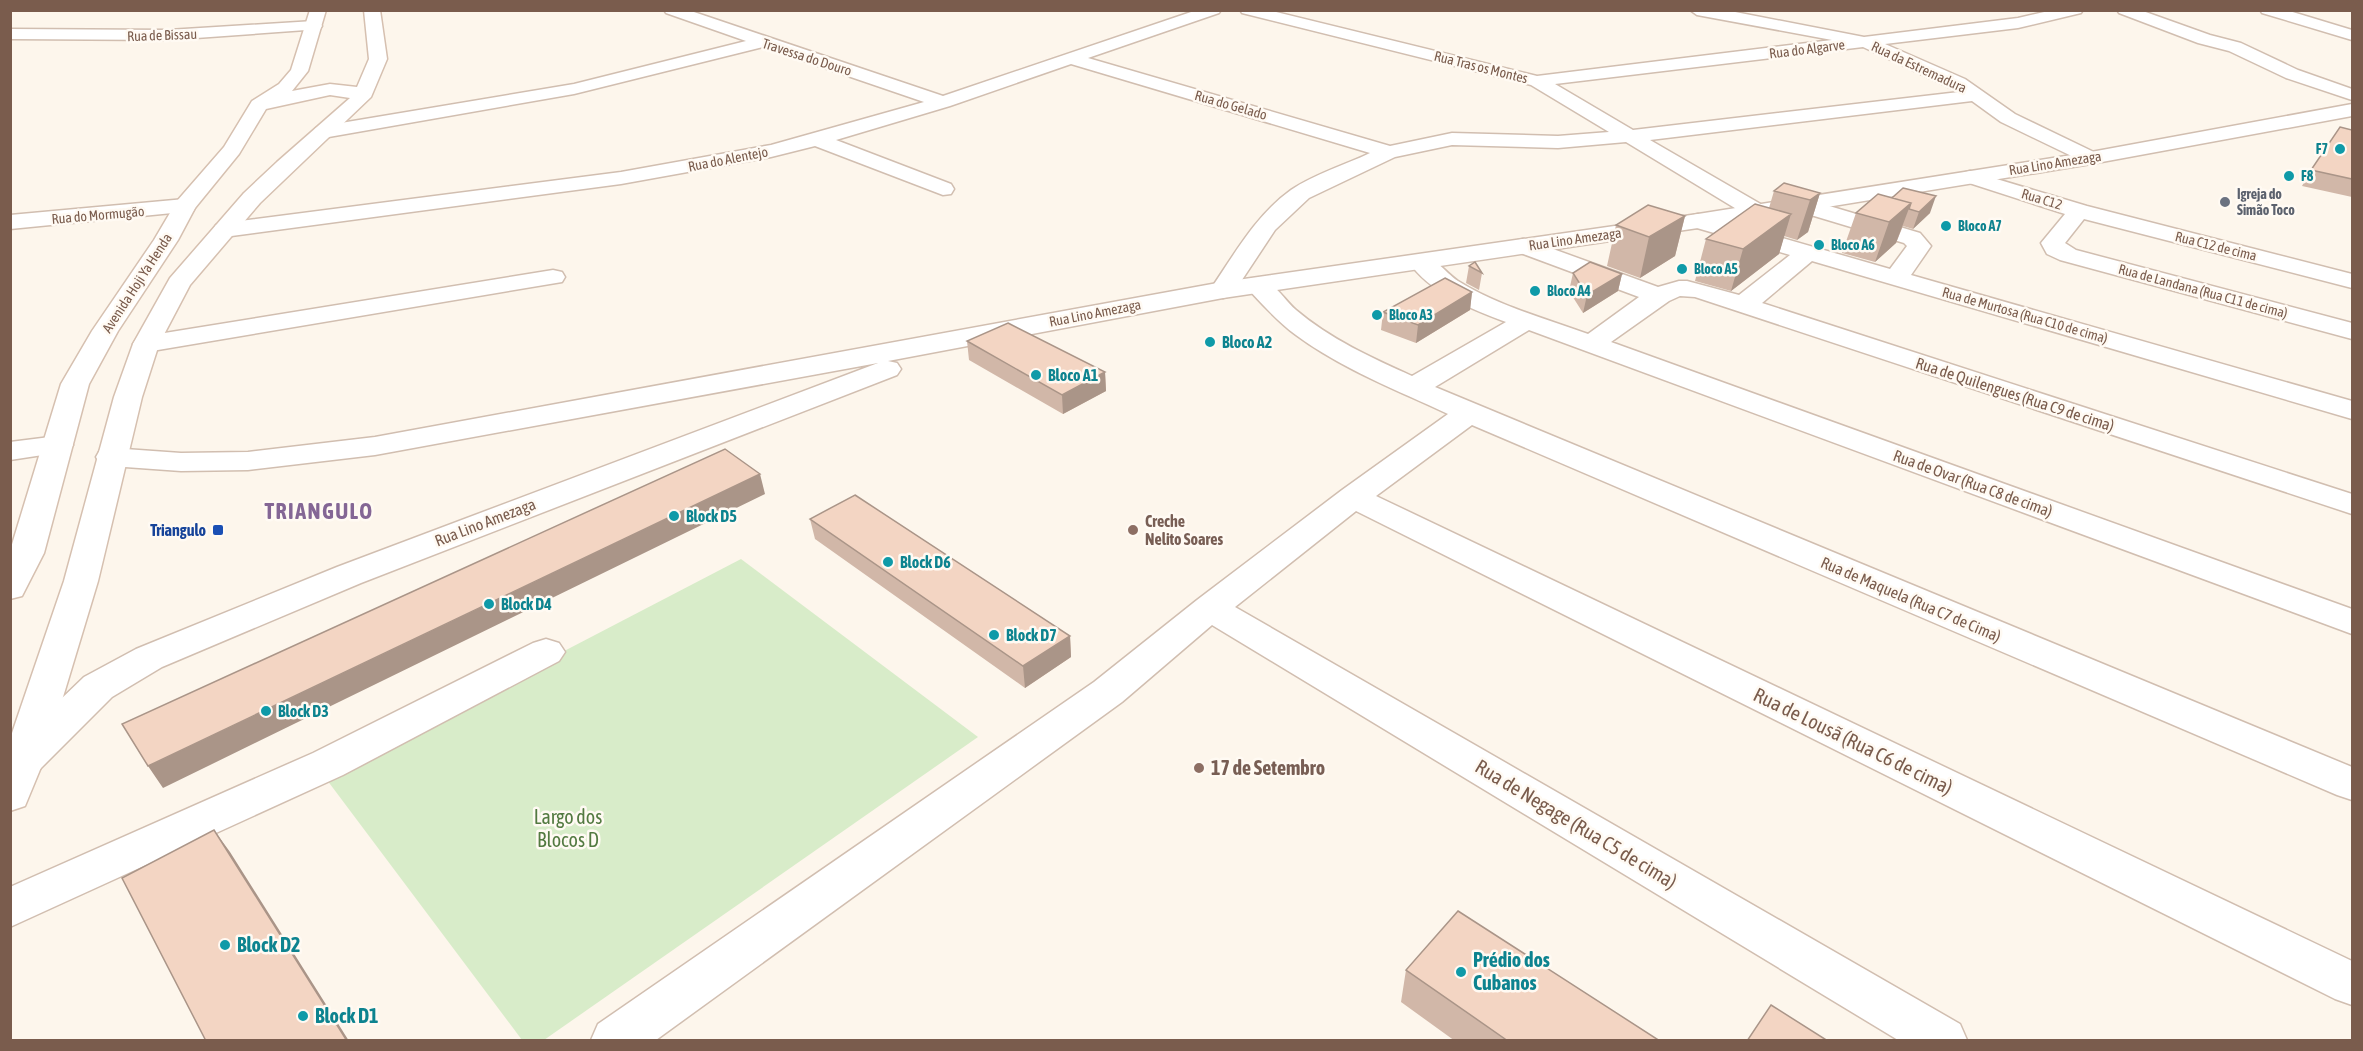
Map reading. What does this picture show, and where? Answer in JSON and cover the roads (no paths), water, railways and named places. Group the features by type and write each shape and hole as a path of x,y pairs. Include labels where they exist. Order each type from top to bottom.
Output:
{"street":[{"path":"10,795 24,760 81,581 111,457 146,344 179,283 224,230 284,166 362,97 378,59 372,10"},
{"name":"Travessa do Douro","path":"670,10 944,102"},
{"name":"Rua do Alentejo","path":"224,230 621,178 710,163 817,140 944,102 1214,10"},
{"name":"Rua Tras os Montes","path":"1247,10 1537,81 1756,210"},
{"name":"Rua da Estremadura","path":"1696,10 1866,42 1959,83 2008,118 2091,158"},
{"name":"Rua do Algarve","path":"1537,81 2018,23 2076,10"},
{"path":"2124,10 2204,39 2235,47 2292,74 2352,95"},
{"path":"2268,10 2352,35"},
{"name":"Rua de Bissau","path":"10,34 168,35 316,18"},
{"name":"Avenida Hoji Ya Henda","path":"10,588 19,555 58,445 75,384 105,330 166,240 185,206 232,150 259,105 285,88 299,71 316,18"},
{"path":"323,132 574,89 761,42"},
{"path":"299,71 314,74 347,71 378,59"},
{"name":"Rua do Gelado","path":"1072,59 1389,152"},
{"path":"259,105 327,90 357,92 362,97"},
{"path":"1223,290 1260,235 1289,201 1301,193 1389,152 1461,139 1558,142 1630,136 1977,95"},
{"name":"Rua Lino Amezaga","path":"111,457 181,462 248,462 375,447 976,337 1129,306 1223,290 1698,221 2091,158 2352,110"},
{"path":"817,140 942,189"},
{"name":"Rua C12","path":"1970,177 2079,211"},
{"path":"1799,204 1912,238 1919,246 1896,278"},
{"name":"Rua do Mormugão","path":"10,222 185,206"},
{"name":"Rua de Landana (Rua C11 de cima)","path":"2079,211 2053,243 2055,249 2068,255 2352,331"},
{"name":"Rua C12 de cima","path":"2079,211 2352,281"},
{"name":"Rua de Murtosa (Rua C10 de cima)","path":"1698,221 2352,410"},
{"name":"Rua de Quilengues (Rua C9 de cima)","path":"1523,246 1668,292 1689,289 1743,305 2352,504"},
{"path":"1743,305 1808,253"},
{"name":"Rua de Ovar (Rua C8 de cima)","path":"1420,261 1448,285 1480,304 1526,321 1599,338 2352,622"},
{"path":"146,344 554,277"},
{"name":"Rua de Maquela (Rua C7 de Cima)","path":"1258,285 1288,315 1317,336 1353,357 1469,413 2352,784"},
{"path":"1599,338 1668,292"},
{"path":"1414,387 1526,321"},
{"name":"Rua Lino Amezaga","path":"24,760 98,687 149,658 349,574 976,337"},
{"path":"654,395 686,395 702,399 713,410 709,424 691,443"},
{"path":"616,1041 1108,692 1210,608 1353,497 1469,413"},
{"path":"10,451 58,445"},
{"name":"Rua de Lousã (Rua C6 de cima)","path":"1353,497 2352,984"},
{"name":"Rua de Negage (Rua C5 de cima)","path":"1210,608 1942,1041"},
{"path":"10,908 328,764 546,652"}],"place":[{"name":"F7","path":"2340,149"},
{"name":"F8","path":"2289,176"},
{"name":"Igreja do Simão Toco","path":"2225,202"},
{"name":"Bloco A7","path":"1946,226"},
{"name":"Bloco A6","path":"1819,245"},
{"name":"Bloco A5","path":"1682,269"},
{"name":"Bloco A4","path":"1535,291"},
{"name":"Bloco A3","path":"1377,315"},
{"name":"Bloco A2","path":"1210,342"},
{"name":"Bloco A1","path":"1036,375"},
{"name":"Block D5","path":"674,516"},
{"name":"Triangulo","path":"218,530"},
{"name":"Creche Nelito Soares","path":"1133,530"},
{"name":"Block D6","path":"888,562"},
{"name":"Block D4","path":"489,604"},
{"name":"Block D7","path":"994,635"},
{"name":"Block D3","path":"266,711"},
{"name":"17 de Setembro","path":"1199,768"},
{"name":"Block D2","path":"225,945"},
{"name":"Prédio dos Cubanos","path":"1461,972"},
{"name":"Block D1","path":"303,1016"}],"district":[{"name":"TRIANGULO","path":"319,511"}],"park label":[{"name":"Largo dos Blocos D","path":"568,828"}]}
